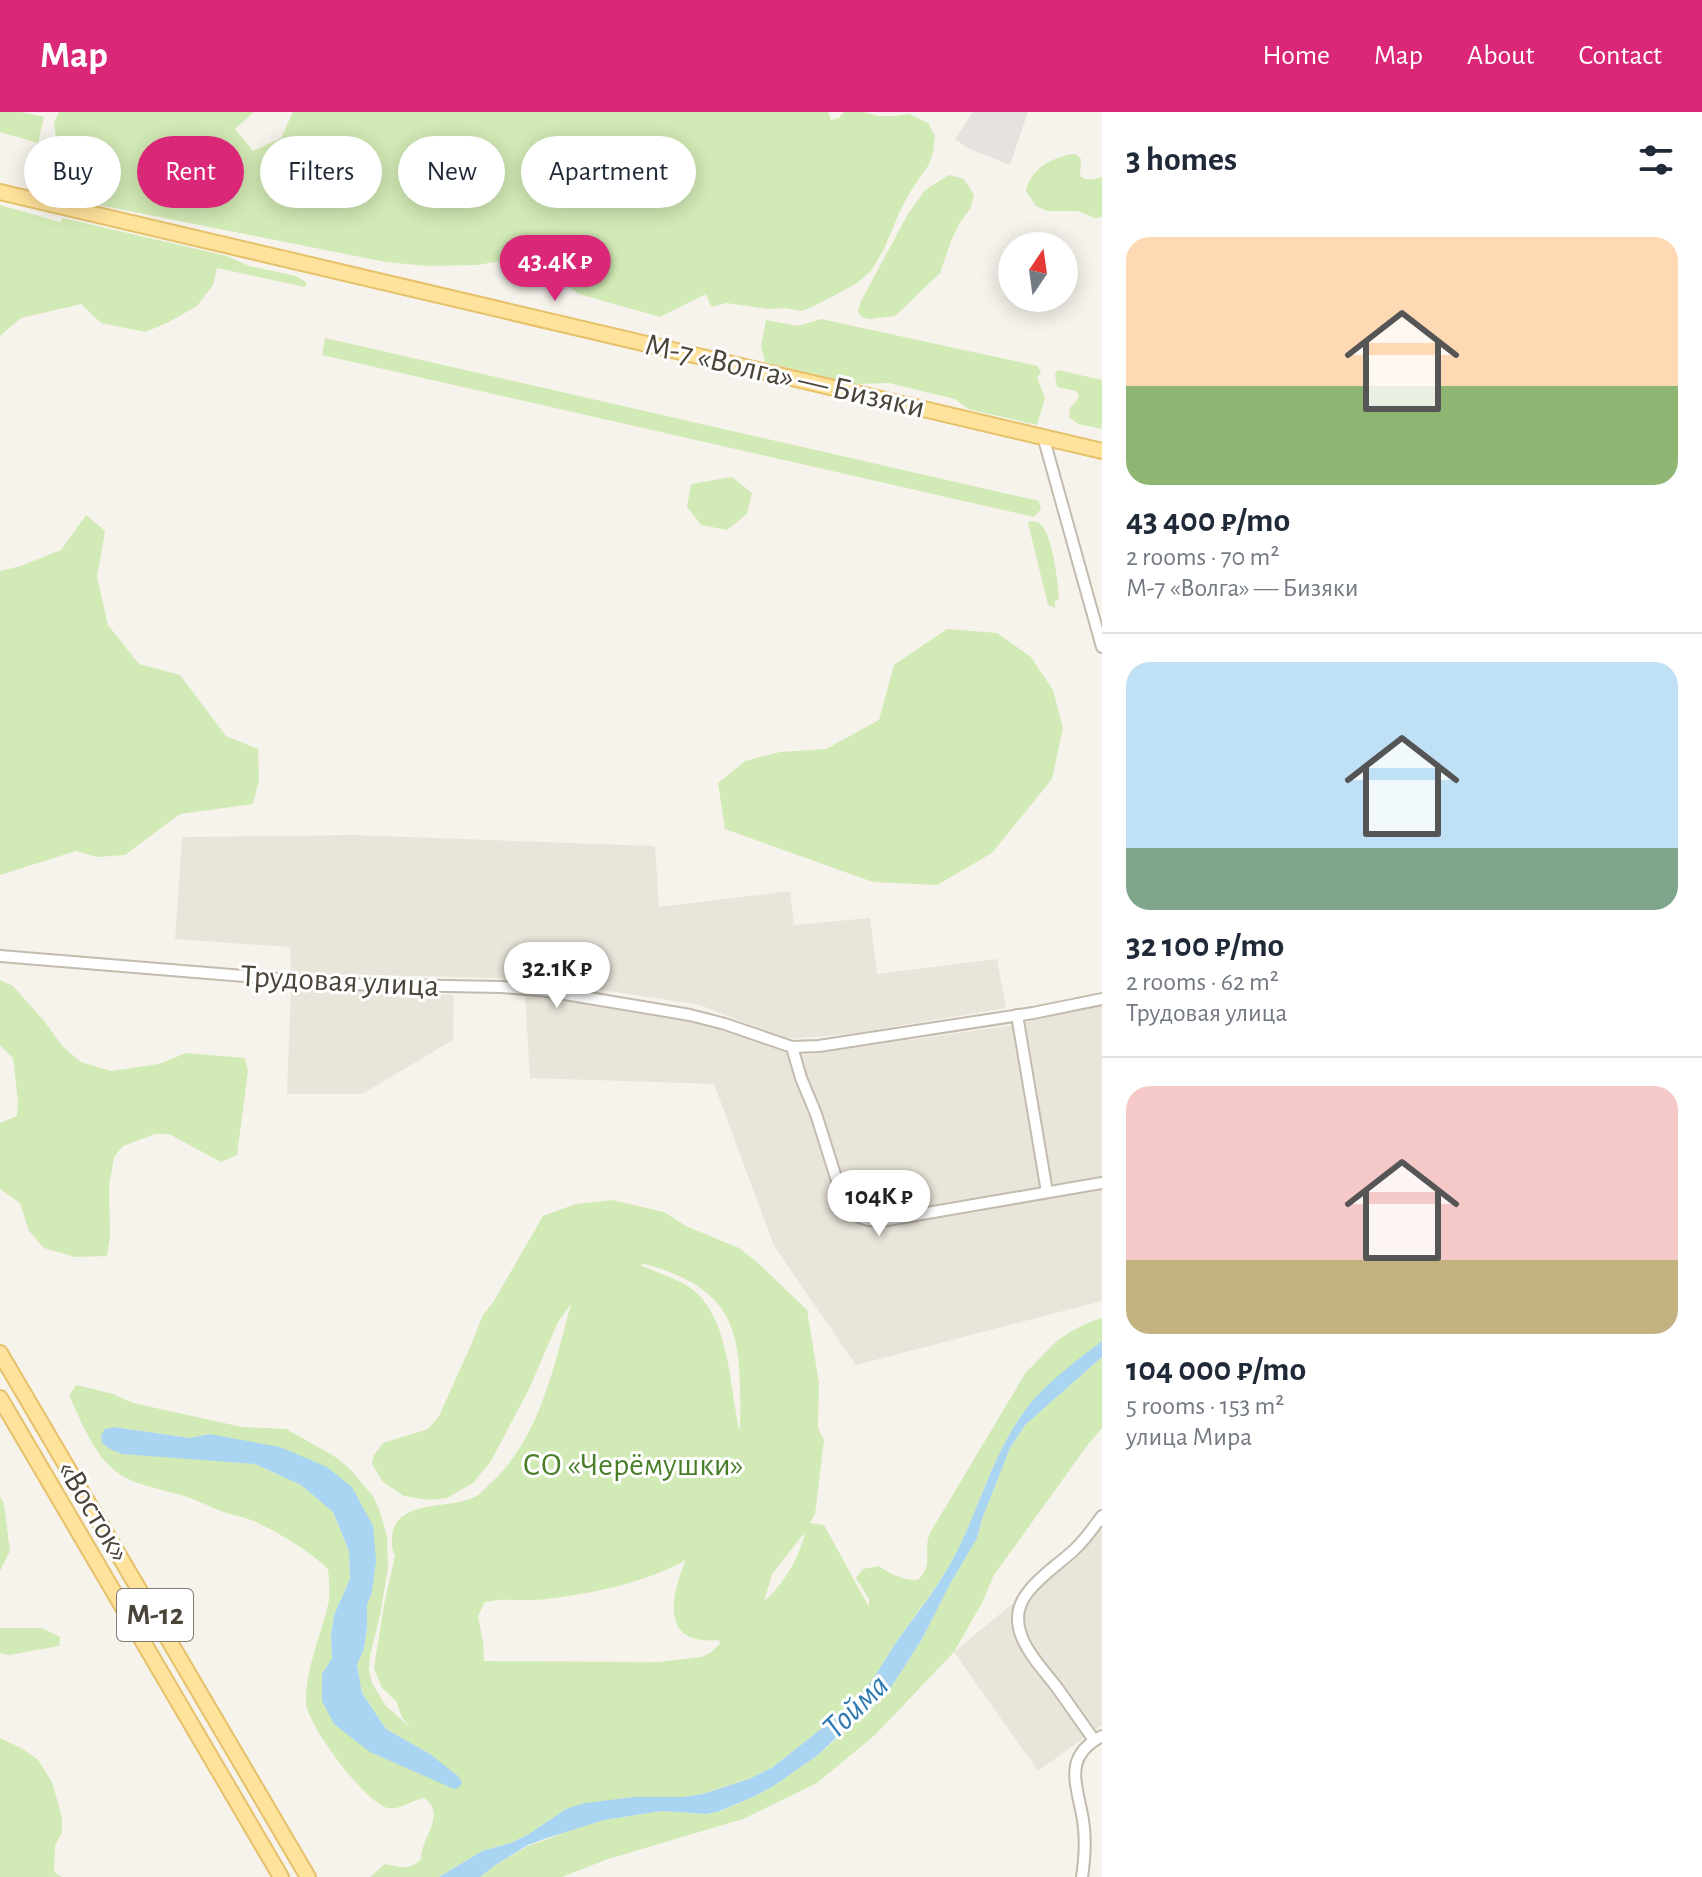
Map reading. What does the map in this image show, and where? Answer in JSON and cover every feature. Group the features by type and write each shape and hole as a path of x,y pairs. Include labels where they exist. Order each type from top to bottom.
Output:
{"main road":[{"name":"М-7 «Волга» — Бизяки","path":"0,192 1102,451"},
{"name":"«Восток»","path":"0,1353 308,1877"},
{"name":"«Восток»","path":"0,1398 281,1877"}],"street":[{"path":"1043,436 1102,647"},
{"name":"Трудовая улица","path":"0,956 340,984 541,990 690,1015 792,1047 819,1046 1102,999"},
{"path":"1017,1015 1047,1192"},
{"path":"792,1047 844,1203 856,1215 881,1221 1102,1183"},
{"path":"1082,1877 1085,1838 1074,1772 1079,1755 1098,1738 1029,1653 1019,1631 1017,1617 1030,1589 1072,1552 1102,1516"}],"shaded area":[{"path":"973,112 1028,112 1010,165 968,148 955,139"},
{"path":"354,835 655,846 659,907 790,891 794,925 870,918 877,974 997,959 1006,1008 850,1034 786,1039 700,1005 498,978 291,973 290,947 175,939 182,837"},
{"path":"291,988 454,995 453,1040 362,1094 287,1094"},
{"path":"525,995 581,999 726,1029 805,1055 1007,1026 1102,1004 1102,1301 856,1365 774,1246 714,1084 530,1078"},
{"path":"1102,1518 1102,1725 1038,1771 954,1652 1042,1579"}],"green space":[{"path":"0,112 44,117 40,136 24,136 24,139 0,132"},
{"path":"59,112 254,112 235,129 241,136 137,136 137,208 244,208 244,140 253,151 260,148 260,208 382,208 382,136 282,136 293,112 828,112 831,120 839,118 844,112 864,112 878,116 909,114 928,123 935,136 928,166 910,192 884,249 871,271 856,284 801,311 726,303 711,307 706,294 660,317 579,294 543,268 525,263 508,260 477,265 427,266 386,262 114,208 121,208 121,136 56,136 54,122"},
{"path":"1073,154 1081,159 1080,176 1088,179 1102,177 1102,217 1095,218 1078,211 1047,211 1036,206 1026,191 1032,176 1043,165"},
{"path":"949,175 964,179 974,195 970,209 951,241 940,273 895,316 861,317 858,311 861,301 908,214 925,190"},
{"path":"0,205 60,222 63,218 227,256 249,266 296,276 307,283 305,287 217,268 213,285 197,306 145,332 101,323 81,304 21,318 0,336"},
{"path":"821,319 1038,366 1041,373 1037,377 1045,398 1037,425 968,409 955,399 889,383 854,384 765,362 761,347 766,320 798,326"},
{"path":"325,338 1039,501 1041,509 1034,517 322,355"},
{"path":"1058,370 1102,380 1102,429 1078,424 1069,417 1070,408 1079,395 1076,391 1057,387 1055,374"},
{"path":"732,477 752,493 747,514 727,530 701,525 687,507 691,484"},
{"path":"86,515 105,531 97,577 108,625 139,664 180,675 226,736 258,749 259,780 253,804 180,814 125,855 97,857 76,851 0,875 0,571 61,550"},
{"path":"1030,521 1042,526 1049,540 1059,599 1055,601 1055,608 1048,605"},
{"path":"947,629 997,633 1031,657 1053,690 1063,728 1052,779 992,853 937,885 873,882 725,829 718,783 745,761 780,752 826,749 879,720 894,665"},
{"path":"0,980 13,986 63,1047 81,1062 111,1071 159,1064 186,1053 245,1058 248,1071 237,1155 221,1162 169,1134 155,1134 123,1146 114,1157 109,1186 110,1236 107,1256 75,1257 44,1248 29,1231 20,1203 0,1189 0,1123 17,1116 18,1102 13,1058 0,1045"},
{"name":"СО «Черёмушки»","path":"612,1200 664,1212 688,1227 739,1248 807,1310 819,1383 818,1428 824,1440 815,1514 810,1523 824,1525 869,1607 869,1599 856,1578 863,1569 879,1566 908,1579 918,1580 923,1574 930,1533 1026,1372 1065,1335 1102,1318 1102,1341 1048,1385 1021,1416 1001,1449 949,1566 867,1688 855,1702 773,1767 749,1779 703,1794 566,1809 529,1834 482,1851 439,1877 370,1877 385,1864 408,1867 421,1859 434,1811 424,1798 393,1808 378,1803 339,1762 309,1714 306,1690 329,1600 328,1569 292,1542 251,1520 120,1474 93,1444 69,1396 76,1385 113,1394 133,1403 242,1427 286,1429 349,1468 373,1496 387,1536 388,1568 369,1671 372,1683 386,1706 410,1727 396,1701 382,1688 374,1668 395,1556 392,1538 395,1525 402,1516 413,1511 478,1495 508,1464 534,1422 571,1304 558,1322 529,1389 491,1461 473,1483 447,1498 429,1500 404,1496 383,1482 372,1464 374,1455 383,1443 428,1429 439,1416 483,1315 543,1216 576,1204","holes":["640,1265 677,1275 702,1289 719,1305 737,1347 740,1432 726,1352 712,1313 701,1297 686,1285","114,1427 190,1438 209,1434 352,1487 372,1592 367,1605 364,1649 357,1665 362,1693 386,1729 430,1754 334,1724 323,1701 322,1674 332,1658 334,1615 350,1579 349,1551 333,1512 301,1485 255,1464 192,1458","805,1532 790,1570 764,1601 772,1574","686,1560 676,1589 674,1616 678,1627 687,1635 700,1640 719,1640 720,1644 710,1653 659,1662 484,1661 478,1616 485,1602 539,1600 583,1594 636,1581"]},
{"path":"1102,1357 1102,1428 994,1575 954,1652 875,1735 817,1783 743,1819 608,1859 562,1877 480,1877 528,1846 604,1820 662,1811 718,1812 772,1787 818,1755 881,1699 922,1639 977,1538 1010,1448 1025,1425"},
{"path":"0,1496 4,1504 10,1551 0,1571"},
{"path":"0,1628 42,1628 60,1637 59,1646 9,1655 0,1653"},
{"path":"0,1738 38,1760 52,1782 62,1817 62,1832 55,1846 54,1872 62,1877 0,1877"}],"water":[{"name":"Тойма","path":"1102,1341 1102,1357 1025,1425 1010,1448 977,1538 922,1639 892,1686 818,1755 772,1787 717,1812 662,1811 604,1820 528,1845 480,1877 439,1877 482,1851 529,1834 566,1809 585,1803 634,1797 703,1794 749,1779 773,1767 855,1702 949,1566 1001,1449 1021,1416 1048,1385"},
{"path":"114,1427 190,1438 209,1434 280,1447 327,1467 352,1487 373,1526 376,1561 367,1605 364,1649 357,1665 362,1693 386,1729 430,1754 458,1776 462,1782 460,1787 454,1789 370,1752 334,1724 322,1701 322,1674 332,1658 334,1615 350,1579 349,1551 333,1512 301,1485 255,1464 122,1454 102,1443 101,1435 105,1429"}]}
